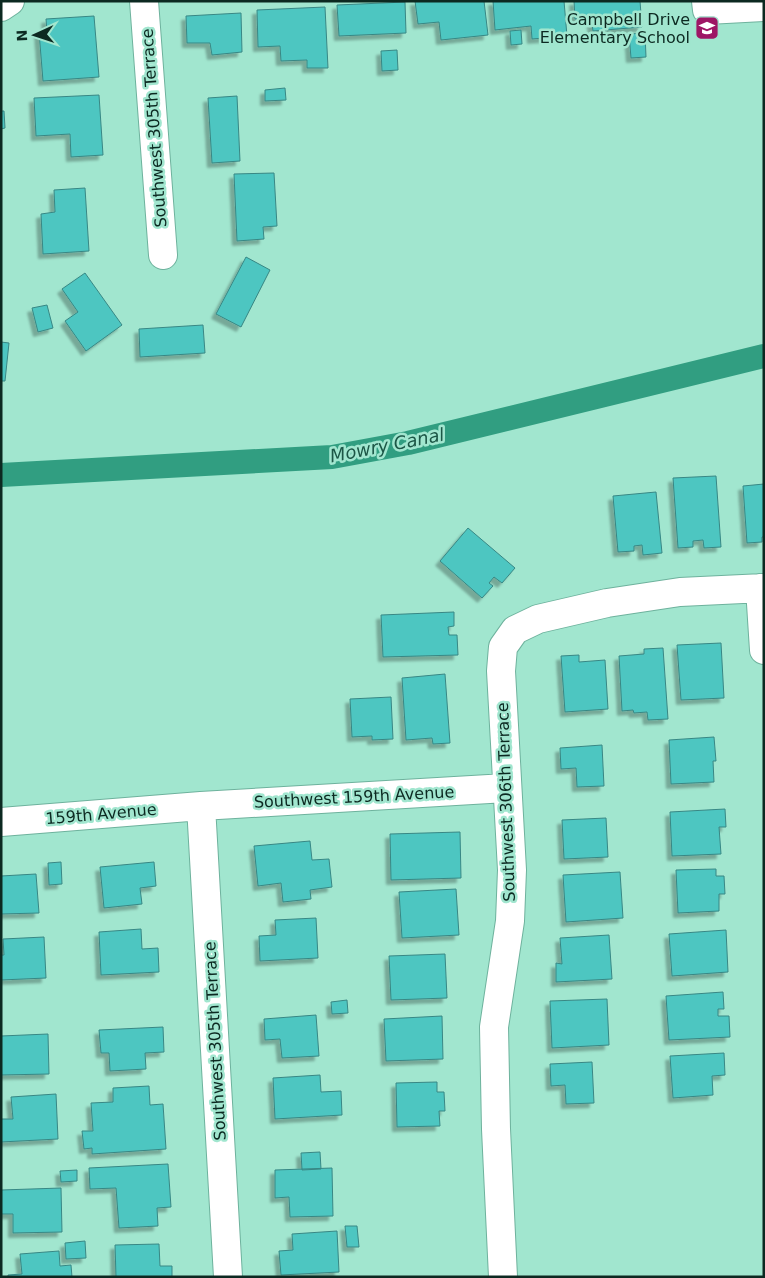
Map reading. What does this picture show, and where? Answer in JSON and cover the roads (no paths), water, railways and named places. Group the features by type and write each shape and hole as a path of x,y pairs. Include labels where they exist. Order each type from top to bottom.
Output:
{"street":[{"path":"1,7 10,1"},
{"name":"Southwest 305th Terrace","path":"144,1 163,255"},
{"path":"706,1 707,10 764,7"},
{"path":"762,588 764,650"},
{"name":"Southwest 306th Terrace","path":"503,1277 494,1037 510,922 512,870 501,671 503,647 515,630 538,619 607,603 680,592 762,588"},
{"name":"Southwest 159th Avenue","path":"201,806 506,788"},
{"name":"Southwest 305th Terrace","path":"201,806 228,1277"},
{"name":"159th Avenue","path":"1,822 201,806"}],"waterway":[{"name":"Mowry Canal","path":"1,475 332,457 408,443 764,356"}],"place":[{"name":"Campbell Drive Elementary School","path":"707,28"}]}
